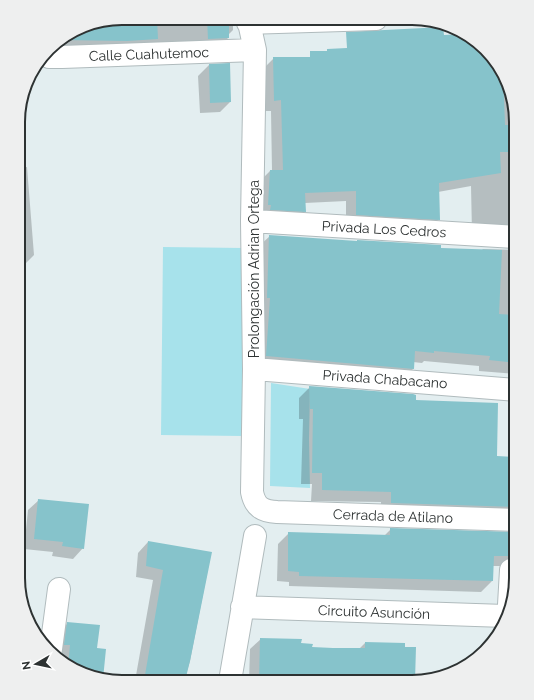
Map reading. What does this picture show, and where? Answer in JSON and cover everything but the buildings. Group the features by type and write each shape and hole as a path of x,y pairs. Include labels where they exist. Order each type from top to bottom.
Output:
{"street":[{"name":"Prolongación Adrian Ortega","path":"249,25 255,50 252,221 254,369 252,492 256,504 262,509 270,512"},
{"name":"Calle Cuahutemoc","path":"50,57 255,50"},
{"name":"Privada Los Cedros","path":"252,221 509,237"},
{"name":"Privada Chabacano","path":"254,369 509,389"},
{"name":"Cerrada de Atilano","path":"270,512 509,520"},
{"path":"231,675 255,536"},
{"path":"52,644 59,589"},
{"name":"Circuito Asunción","path":"242,608 501,616"}],"shaded area":[{"path":"163,247 244,248 243,436 161,435"},
{"path":"271,383 310,389 310,488 270,486"}]}
